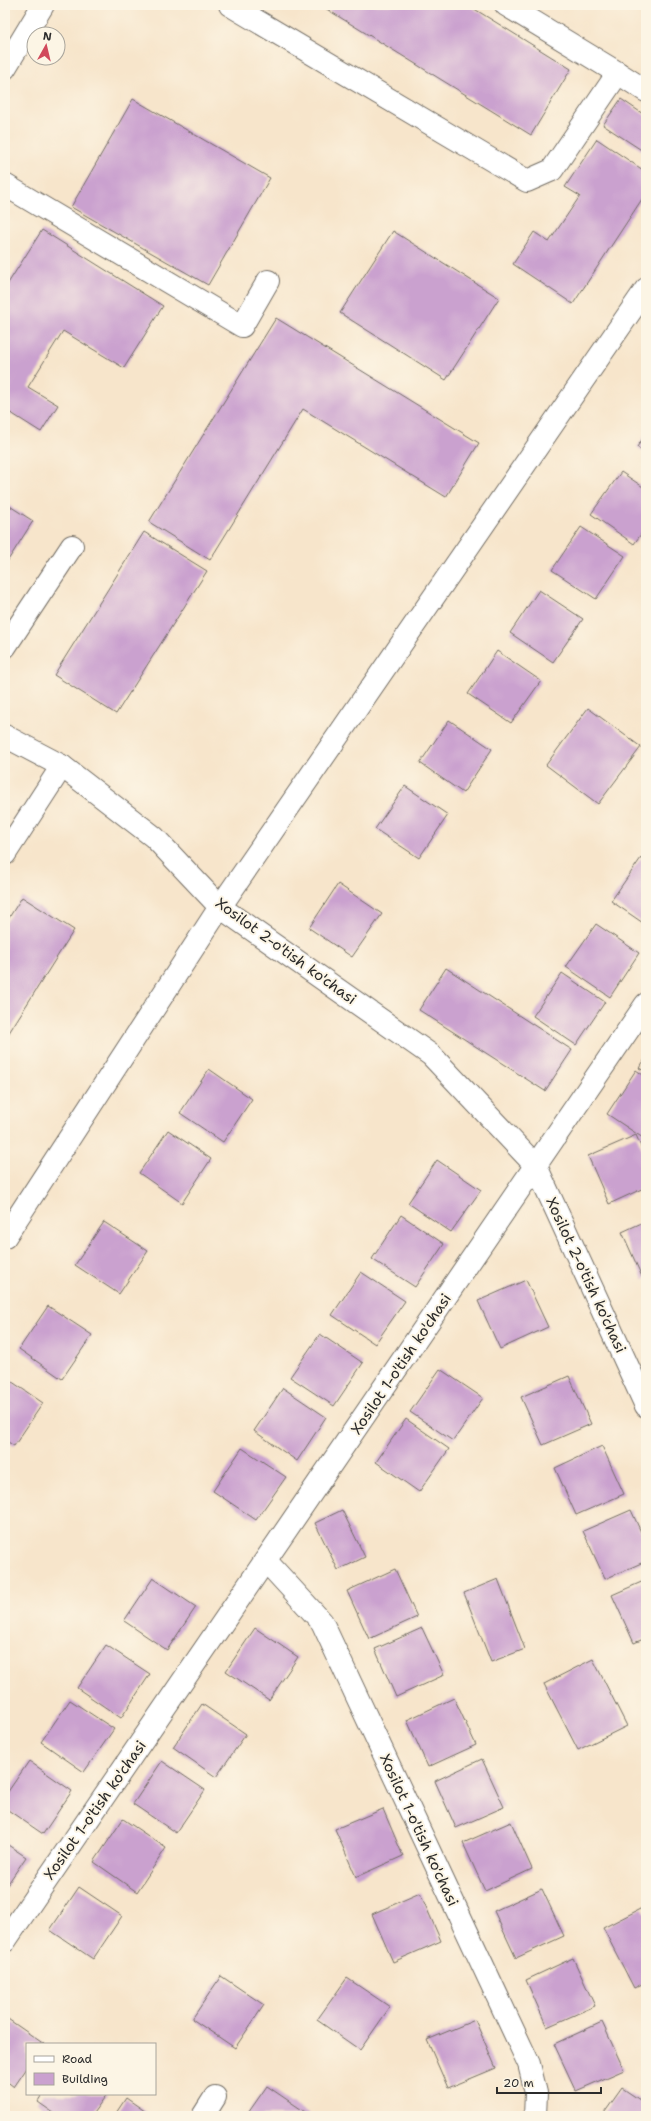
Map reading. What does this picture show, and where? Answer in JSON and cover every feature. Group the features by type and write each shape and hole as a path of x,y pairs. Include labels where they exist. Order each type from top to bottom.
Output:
{"street":[{"path":"5,68 43,5"},
{"path":"230,5 527,181 552,170 618,73"},
{"path":"506,5 646,91"},
{"path":"5,185 242,326 268,281"},
{"path":"5,1237 220,907 646,289"},
{"path":"5,647 72,546"},
{"name":"Xosilot 2-o'tish ko'chasi","path":"5,736 62,766 154,837 220,907 431,1055 536,1166 646,1406"},
{"path":"5,854 62,766"},
{"path":"536,1166 646,1004"},
{"name":"Xosilot 1-o'tish ko'chasi","path":"5,1941 536,1166"},
{"name":"Xosilot 1-o'tish ko'chasi","path":"266,1561 322,1622 528,2064 536,2093 535,2116"},
{"path":"202,2116 215,2097"}],"building":[{"path":"320,5 468,5 571,69 531,135"},
{"path":"133,99 270,178 208,285 71,207"},
{"path":"621,99 646,116 646,153 603,125"},
{"path":"597,139 646,172 646,193 573,304 513,264 534,232 549,242 580,196 565,187"},
{"path":"42,230 163,306 124,368 63,331 28,387 58,405 41,432 11,413 5,422 5,288"},
{"path":"393,231 499,298 446,380 340,313"},
{"path":"276,318 479,443 446,497 303,409 210,560 149,522"},
{"path":"646,434 646,454 637,447"},
{"path":"621,472 646,489 646,527 634,544 591,514"},
{"path":"5,503 33,521 5,565"},
{"path":"581,527 625,556 596,599 552,570"},
{"path":"144,532 207,571 116,714 54,675"},
{"path":"539,590 583,619 553,662 510,633"},
{"path":"497,651 541,681 511,723 468,694"},
{"path":"588,708 641,747 598,804 546,765"},
{"path":"449,720 492,749 463,793 420,763"},
{"path":"405,786 448,815 419,858 375,829"},
{"path":"641,858 646,862 646,925 611,901"},
{"path":"338,884 382,914 352,957 309,928"},
{"path":"22,897 74,930 5,1039 5,924"},
{"path":"596,924 639,953 610,997 566,967"},
{"path":"446,968 572,1050 545,1091 419,1010"},
{"path":"562,973 605,1002 576,1045 533,1016"},
{"path":"646,1058 646,1072 639,1068"},
{"path":"209,1069 252,1099 223,1142 180,1113"},
{"path":"636,1070 646,1077 646,1140 607,1114"},
{"path":"168,1130 211,1159 182,1203 139,1173"},
{"path":"636,1135 646,1158 646,1187 609,1204 588,1156"},
{"path":"437,1160 481,1190 451,1232 408,1203"},
{"path":"401,1215 444,1244 415,1287 372,1259"},
{"path":"646,1221 646,1278 643,1279 622,1232"},
{"path":"104,1222 148,1251 119,1294 75,1265"},
{"path":"361,1272 405,1301 375,1344 332,1315"},
{"path":"526,1280 548,1327 500,1349 478,1301"},
{"path":"48,1306 92,1335 62,1379 19,1349"},
{"path":"320,1334 363,1363 334,1406 290,1377"},
{"path":"440,1369 483,1398 453,1441 410,1412"},
{"path":"569,1376 591,1424 543,1445 521,1397"},
{"path":"5,1377 43,1403 14,1446 5,1440"},
{"path":"283,1388 326,1417 297,1461 254,1431"},
{"path":"406,1419 449,1449 419,1492 376,1462"},
{"path":"602,1446 624,1494 576,1515 555,1468"},
{"path":"242,1448 286,1477 256,1520 213,1491"},
{"path":"342,1510 365,1557 338,1570 315,1523"},
{"path":"631,1510 646,1543 646,1561 605,1579 583,1531"},
{"path":"395,1569 417,1617 369,1639 347,1591"},
{"path":"153,1578 196,1607 167,1650 124,1621"},
{"path":"498,1579 525,1649 491,1662 464,1593"},
{"path":"646,1580 646,1638 634,1643 612,1595"},
{"path":"255,1628 298,1657 269,1700 226,1671"},
{"path":"422,1628 444,1675 396,1697 375,1649"},
{"path":"106,1645 150,1674 121,1718 77,1688"},
{"path":"593,1659 627,1726 578,1750 544,1684"},
{"path":"454,1698 476,1745 428,1767 407,1720"},
{"path":"70,1700 114,1729 84,1772 41,1742"},
{"path":"202,1704 246,1734 216,1777 173,1747"},
{"path":"482,1759 504,1807 456,1828 435,1781"},
{"path":"29,1761 72,1791 43,1834 5,1808 5,1796"},
{"path":"162,1761 205,1790 176,1833 133,1804"},
{"path":"383,1809 403,1856 356,1877 335,1829"},
{"path":"123,1819 166,1848 137,1892 94,1862"},
{"path":"511,1822 532,1869 485,1891 463,1843"},
{"path":"5,1843 26,1857 5,1888"},
{"path":"79,1887 122,1916 93,1959 50,1930"},
{"path":"542,1889 564,1936 516,1958 494,1911"},
{"path":"420,1893 441,1941 393,1962 372,1914"},
{"path":"642,1908 646,1915 646,1982 634,1988 603,1928"},
{"path":"573,1958 595,2006 547,2027 526,1980"},
{"path":"221,1976 264,2005 235,2048 192,2019"},
{"path":"347,1978 390,2007 360,2050 317,2020"},
{"path":"5,2017 43,2043 26,2043 26,2069 14,2087 5,2080"},
{"path":"475,2020 496,2068 448,2088 427,2040"},
{"path":"602,2022 624,2070 576,2091 554,2044"},
{"path":"267,2086 311,2116 246,2116"},
{"path":"622,2088 646,2104 646,2116 602,2116"},
{"path":"42,2095 106,2095 91,2116 58,2116 38,2102"},
{"path":"126,2098 152,2116 114,2116"}]}
